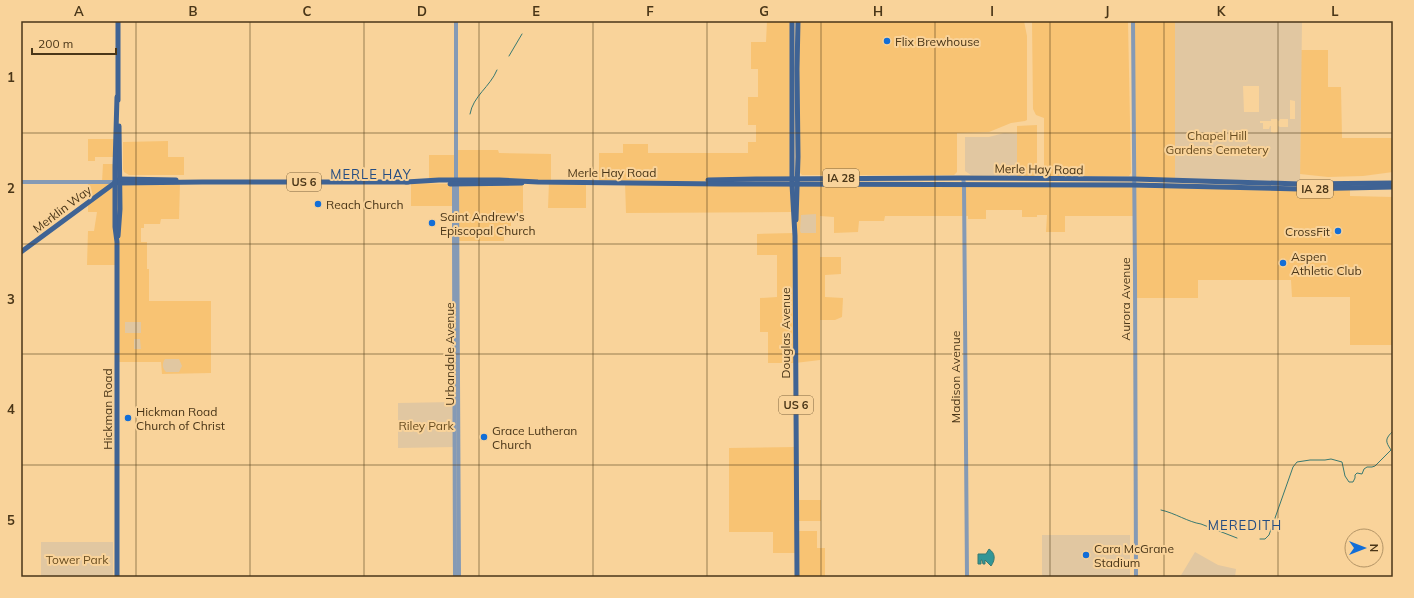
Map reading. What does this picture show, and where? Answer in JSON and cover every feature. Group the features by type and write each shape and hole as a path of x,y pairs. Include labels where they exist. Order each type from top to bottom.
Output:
{"main road":[{"name":"Hickman Road","path":"117,21 120,170 115,221 117,242 117,577"},
{"name":"Douglas Avenue","path":"792,21 795,181"},
{"name":"Douglas Avenue","path":"797,577 794,233 798,21"},
{"name":"Hickman Road","path":"118,96 115,139 118,181"},
{"path":"120,170 123,176 132,179"},
{"name":"Merle Hay Road","path":"118,181 132,179 160,179 202,182"},
{"name":"Merle Hay Road","path":"118,181 456,182 515,180 538,182 964,181 1292,184 1393,183"},
{"name":"Merklin Way","path":"21,252 118,181"},
{"name":"Merle Hay Road","path":"1134,182 1300,189 1393,187"}],"street":[{"name":"Urbandale Avenue","path":"455,577 456,21"},
{"name":"Aurora Avenue","path":"1133,21 1136,577"},
{"name":"Merle Hay Road","path":"21,182 118,181"},
{"name":"Madison Avenue","path":"964,181 967,577"},
{"name":"Urbandale Avenue","path":"456,182 460,577"}],"shaded area":[{"path":"767,21 792,21 792,178 689,182 792,184 792,212 626,213 625,182 599,182 599,153 623,153 623,144 648,144 648,153 748,153 748,142 756,142 756,125 748,125 748,97 758,97 758,69 751,69 751,42 766,42"},
{"path":"800,21 1024,21 1027,36 1027,120 1011,123 989,132 957,133 957,172 954,175 802,175 800,173 798,60"},
{"path":"1032,21 1128,21 1131,173 1129,176 1044,175 1044,118 1036,115 1033,109"},
{"path":"1133,21 1175,21 1175,181 1134,179"},
{"path":"1301,50 1328,50 1328,87 1341,87 1342,138 1393,138 1393,172 1363,176 1328,177 1300,174"},
{"path":"1037,125 1037,174 1034,176 1017,176 1017,126"},
{"path":"88,139 115,139 115,157 95,157 95,161 88,161"},
{"path":"168,141 168,157 184,157 184,175 129,175 124,172 123,142"},
{"path":"456,150 498,150 499,153 551,154 551,182 586,182 586,208 548,208 549,182 429,181 429,155 455,155"},
{"path":"103,164 115,164 120,183 180,183 179,219 161,219 160,224 144,224 144,228 141,228 141,242 147,242 149,301 211,301 211,373 162,374 161,362 117,362 117,265 87,265 88,231 94,231 97,212 88,212 88,182 102,182"},
{"path":"411,183 454,184 454,206 411,206"},
{"path":"523,183 523,218 511,218 511,226 504,226 504,241 458,241 458,184"},
{"path":"797,184 1350,189 1350,196 1393,197 1393,345 1350,345 1350,297 1292,297 1291,280 1198,280 1198,298 1136,298 1135,216 1065,216 1065,232 1046,232 1047,215 1022,217 1022,210 986,210 986,219 968,219 968,216 885,216 884,221 859,221 858,232 834,233 834,217 820,216 820,257 841,257 841,274 825,275 825,297 843,298 842,317 835,320 820,320 820,360 795,363 768,363 768,332 760,332 760,298 777,297 777,255 757,255 757,234 794,233"},
{"path":"796,447 796,500 821,500 821,521 797,521 797,531 817,531 817,548 825,548 825,577 797,577 797,553 773,553 773,532 729,532 729,448"}],"green space":[{"name":"Chapel Hill Gardens Cemetery","path":"1175,21 1302,21 1300,184 1175,181","holes":["1243,86 1259,86 1259,112 1244,112","1290,100 1295,101 1295,119 1290,119","1271,119 1277,119 1278,121 1280,119 1288,119 1288,127 1278,126 1278,132 1274,133 1271,132 1271,126 1269,129 1263,129 1263,123 1260,123 1260,121 1271,121"]},
{"path":"1004,133 1017,134 1017,176 971,175 965,171 965,137 989,137"},
{"path":"816,214 816,233 801,233 801,215"},
{"path":"125,322 141,322 141,333 125,333"},
{"path":"134,339 140,339 141,349 134,349"},
{"path":"165,359 179,359 182,366 179,372 166,372 163,366"},
{"name":"Riley Park","path":"454,402 455,447 398,448 398,403"},
{"name":"Cara McGrane Stadium","path":"1042,535 1130,535 1130,577 1045,577 1042,575"},
{"name":"Tower Park","path":"41,542 113,542 113,577 41,577"},
{"path":"1195,552 1218,565 1236,569 1235,577 1180,577"}],"water":[{"path":"989,549 993,552 994,556 994,561 991,566 985,560 985,564 983,564 981,560 981,564 978,564 978,554 986,554"}],"waterway":[{"path":"509,56 522,34"},
{"path":"470,114 474,102 490,82 497,70"},
{"path":"1260,539 1265,539 1269,535 1293,467 1297,462 1331,459 1342,462 1345,476 1349,482 1353,482 1357,473 1362,474 1364,469 1367,467 1375,466 1391,450 1387,440 1388,436 1393,431"},
{"path":"1161,510 1237,538"}],"place":[{"name":"Flix Brewhouse","path":"887,41"},
{"name":"Reach Church","path":"318,204"},
{"name":"Saint Andrew's Episcopal Church","path":"432,223"},
{"name":"CrossFit","path":"1338,231"},
{"name":"Aspen Athletic Club","path":"1283,263"},
{"name":"Hickman Road Church of Christ","path":"128,418"},
{"name":"Grace Lutheran Church","path":"484,437"},
{"name":"Cara McGrane Stadium","path":"1086,555"}],"district":[{"name":"MERLE HAY","path":"371,174"},
{"name":"MEREDITH","path":"1245,525"}]}
